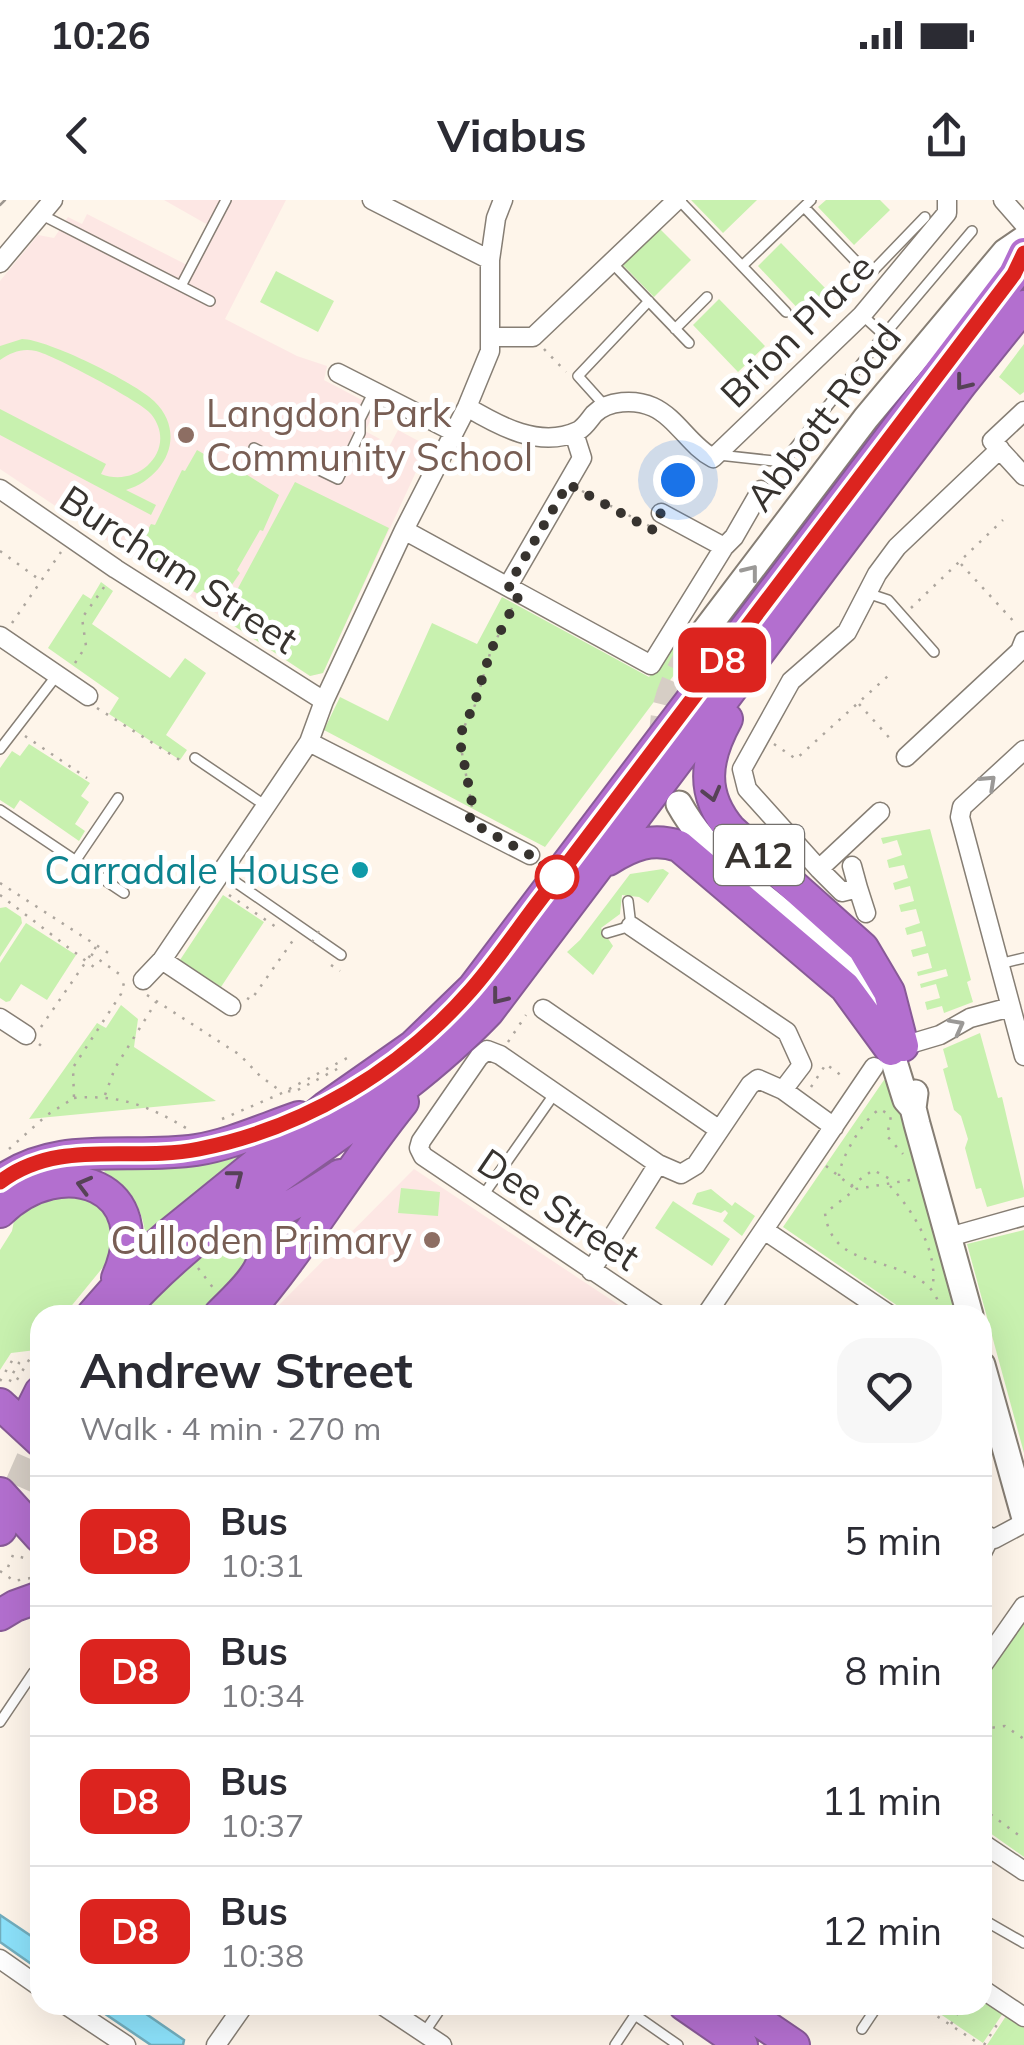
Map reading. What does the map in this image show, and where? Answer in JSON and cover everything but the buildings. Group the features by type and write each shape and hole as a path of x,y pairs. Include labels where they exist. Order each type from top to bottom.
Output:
{"highway":[{"path":"116,1302 181,1223 442,1021 472,988 1014,274 1024,254"},
{"name":"A12","path":"253,1305 434,1065 488,1012 1024,306"},
{"name":"A12","path":"769,642 714,744 708,786 715,808 730,830 863,948 888,992 889,1055"},
{"name":"A12","path":"599,867 624,850 646,842 657,840 679,846 846,987 889,1055"},
{"name":"A12","path":"232,1224 350,1127 434,1065"},
{"path":"0,1182 26,1164 59,1156 198,1150 326,1108"},
{"path":"116,1302 232,1224 286,1209 355,1165"},
{"path":"0,1212 31,1188 51,1182 81,1181 112,1196 128,1224 130,1245 116,1302"},
{"path":"217,1303 249,1284 264,1257 256,1235 232,1224"},
{"path":"0,1404 30,1418"},
{"path":"0,1492 30,1503"},
{"path":"0,1492 30,1535"},
{"path":"0,1616 30,1596"},
{"path":"698,2015 742,2045"},
{"path":"750,2015 794,2045"}],"main road":[{"name":"Abbott Road","path":"691,650 898,378 997,261 1024,239"},
{"path":"678,804 691,827 721,859 849,963 870,994 889,1055 916,1097 914,1108 967,1305"},
{"path":"992,1401 1024,1515"}],"street":[{"path":"372,200 490,260"},
{"path":"490,337 533,337 678,200"},
{"name":"Brion Place","path":"719,454 862,315 947,213 948,200"},
{"path":"1003,200 1024,224"},
{"path":"136,982 162,960 309,742 324,701 404,530 468,407 490,351 490,260 496,218 503,201"},
{"path":"0,263 46,207"},
{"path":"338,372 454,432"},
{"path":"468,407 515,432 532,436 574,433 606,406 620,402 654,407 696,447 713,458 719,454"},
{"path":"858,888 842,892 747,789 742,769 791,682 847,632 898,547 1024,411"},
{"path":"514,590 582,458 574,433"},
{"path":"996,445 1024,476"},
{"name":"Burcham Street","path":"0,489 116,569 324,701"},
{"path":"404,530 651,665 762,490"},
{"path":"661,513 724,547"},
{"path":"1,636 88,696"},
{"path":"906,757 1020,650 1024,637"},
{"path":"309,742 530,855"},
{"path":"1024,750 962,807 960,817 1024,1056"},
{"path":"819,868 880,812"},
{"path":"852,866 866,913"},
{"path":"631,926 787,1032 802,1065 783,1090"},
{"path":"162,960 231,1006"},
{"path":"538,1006 718,1129"},
{"path":"713,1305 860,1088 889,1055 970,1018 1011,1007"},
{"path":"0,1018 29,1037"},
{"name":"Dee Street","path":"555,1092 487,1050 419,1148 423,1156 591,1271 632,1305"},
{"path":"555,1092 658,1164 682,1174 696,1166 750,1084 758,1080 783,1090 834,1127"},
{"path":"591,1271 658,1164"},
{"path":"949,1236 1024,1216"},
{"path":"764,1230 875,1305"},
{"path":"992,1535 1024,1523"},
{"path":"992,1652 1024,1606"},
{"path":"992,1852 1024,1871"},
{"path":"0,1959 30,1980"},
{"path":"992,1996 1017,2012"},
{"path":"81,2015 126,2045"},
{"path":"216,2045 237,2015"},
{"path":"397,2015 442,2045"}],"lane":[{"path":"181,286 226,200"},
{"path":"678,200 786,312"},
{"name":"Brion Place","path":"742,266 807,203 869,275 925,217"},
{"path":"46,207 210,302"},
{"path":"719,454 774,460 788,456 972,231"},
{"path":"612,263 689,343"},
{"path":"675,329 707,297"},
{"path":"606,406 578,376 648,301"},
{"path":"862,315 884,334"},
{"path":"254,448 285,464 305,463 338,479 374,392"},
{"path":"868,593 888,600 934,652"},
{"path":"0,749 61,677"},
{"path":"195,758 266,806"},
{"path":"76,860 118,798"},
{"path":"0,810 124,892"},
{"path":"217,878 341,954"},
{"path":"607,933 631,926 628,901"},
{"path":"999,964 1024,958"},
{"path":"350,1127 373,1076"},
{"path":"482,1197 555,1092"},
{"path":"0,1722 30,1678"},
{"path":"992,1925 1024,1944"},
{"path":"424,2033 437,2015"},
{"path":"615,2045 634,2015 678,2045"},
{"path":"862,2029 871,2015"}],"path":[{"path":"533,337 571,377 578,376"},
{"path":"568,484 652,530 696,447"},
{"path":"902,616 1002,520"},
{"path":"1,636 71,538"},
{"path":"0,552 41,582"},
{"path":"960,562 1024,637"},
{"path":"61,677 86,646 82,618 116,569"},
{"path":"469,821 473,808 459,737 514,590"},
{"path":"760,735 796,758 889,675"},
{"path":"88,696 90,704 180,763 195,758"},
{"path":"858,703 906,757"},
{"path":"16,729 87,778"},
{"path":"217,878 278,928"},
{"path":"0,884 110,954"},
{"path":"0,895 99,971"},
{"path":"312,942 321,928"},
{"path":"231,1006 240,995 251,1000 294,939 308,948"},
{"path":"29,1037 97,946"},
{"path":"91,954 220,1041 285,1092 294,1092"},
{"path":"329,963 340,971"},
{"path":"74,1098 73,1068 122,994 120,985"},
{"path":"104,1098 114,1068 157,1001"},
{"path":"510,1038 538,1006"},
{"path":"220,1041 223,1036"},
{"path":"208,1125 285,1092 348,1058 373,1076"},
{"path":"65,1062 73,1068"},
{"path":"826,1064 860,1088"},
{"path":"8,1150 47,1115 74,1098 131,1100 193,1129"},
{"path":"839,1176 842,1158 868,1118 880,1109 891,1116 888,1139 904,1158"},
{"path":"813,1158 856,1190"},
{"path":"851,1186 876,1170 895,1182"},
{"path":"932,1177 856,1190 825,1213 830,1239 856,1255 906,1272 932,1289 940,1305"},
{"path":"889,1185 916,1219 934,1279 932,1289"},
{"path":"192,1260 217,1303"},
{"path":"0,1381 13,1359 19,1362 9,1380 15,1383 30,1359"},
{"path":"8,1567 13,1555 27,1561 30,1558"},
{"path":"0,1570 14,1581 30,1584"},
{"path":"992,1728 1005,1726 1024,1739"},
{"path":"992,1815 1024,1839"},
{"path":"935,2015 982,2045 1017,2012"},
{"path":"950,2025 957,2015"}],"shaded area":[{"name":"Langdon Park Community School","path":"164,200 286,200 225,319 297,356 327,366 324,380 377,408 365,431 380,439 373,455 382,460 398,430 428,446 323,673 310,676 0,469 0,281 38,235 54,238 68,217 82,224 87,214 187,265 208,225"},
{"name":"Culloden Primary","path":"414,1169 619,1305 279,1305"}],"green space":[{"path":"691,200 757,200 723,233"},
{"path":"826,200 880,200 890,210 854,245 818,207"},
{"path":"657,226 691,260 654,297 620,262"},
{"path":"781,243 828,291 803,314 758,266"},
{"path":"276,271 334,301 318,332 260,302"},
{"path":"719,299 765,346 738,372 693,325"},
{"path":"22,339 51,346 111,373 144,393 164,414 170,440 161,465 152,476 126,490 156,505 151,515 0,435 0,409 106,464 101,474 115,477 128,476 150,463 160,440 158,427 144,408 45,354 17,351 0,360 0,346"},
{"path":"1024,344 1024,392 1020,395 999,377"},
{"path":"197,450 230,469 233,466 279,495 263,531 260,530 237,570 240,573 218,605 184,586 181,590 169,583 171,579 136,560 149,537 145,535 151,524 155,525 182,470"},
{"path":"295,482 389,528 323,673 310,676 222,618"},
{"path":"101,582 113,591 92,624 170,678 185,658 206,673 166,735 187,750 180,760 109,714 119,698 48,648 83,594 91,599"},
{"path":"502,597 649,677 673,644 677,671 545,847 324,730 340,697 388,721 432,623 477,644"},
{"path":"29,744 90,783 81,796 89,802 75,824 85,831 79,841 20,800 14,809 0,800 0,768 12,751 20,756"},
{"path":"930,829 971,980 967,982 973,1002 944,1013 942,1006 927,1010 925,1002 940,998 936,984 921,988 920,984 948,976 946,969 918,976 917,972 932,968 928,953 913,957 911,950 926,946 922,931 907,935 905,928 920,923 916,909 901,912 899,905 914,901 910,886 895,890 893,883 908,878 904,865 889,868 887,860 902,855 897,840 883,844 881,838"},
{"path":"663,869 669,873 648,903 639,897 622,895 620,914 601,928 613,946 593,975 567,952 630,874"},
{"path":"223,895 264,922 221,987 180,960"},
{"path":"6,907 21,917 22,923 0,957 0,908"},
{"path":"26,923 76,955 47,1000 21,984 6,1002 0,998 0,963"},
{"path":"121,1005 138,1019 134,1047 216,1101 29,1119 97,1023 106,1028"},
{"path":"980,1033 998,1098 1002,1097 1024,1191 1024,1197 987,1207 981,1188 976,1189 965,1148 968,1139 961,1116 954,1110 943,1069 948,1067 943,1049"},
{"path":"884,1080 891,1081 953,1305 896,1305 783,1227"},
{"path":"238,1150 243,1156 152,1233 145,1231 132,1197 104,1169 143,1167"},
{"path":"401,1188 440,1192 438,1216 398,1213"},
{"path":"69,1189 114,1212 113,1255 72,1305 30,1305 30,1351 11,1353 0,1370 0,1250 12,1231 16,1211"},
{"path":"711,1189 732,1206 735,1202 755,1216 742,1236 723,1221 728,1213 725,1210 721,1213 692,1204 697,1193"},
{"path":"673,1201 730,1239 712,1266 655,1228"},
{"path":"1024,1230 1024,1453 992,1336 992,1305 984,1305 967,1244"},
{"path":"232,1246 244,1252 247,1266 214,1305 143,1305 190,1262"},
{"path":"1024,1619 1024,1857 992,1834 992,1666"},
{"path":"992,2006 1003,2013 983,2043 942,2015 992,2015"},
{"path":"1006,2016 1024,2028 1024,2045 987,2045"}],"water":[{"path":"0,1915 30,1935 30,1963 0,1942"},
{"path":"107,2015 148,2015 184,2040 183,2045 151,2045"}],"tunnel":[{"path":"662,742 669,694 691,649"},
{"path":"1,1528 30,1462"}],"tram line":[{"path":"0,205 5,200"}],"bus line":[{"name":"D8","path":"0,1182 26,1164 59,1156 198,1150 326,1108 383,1070 442,1021 550,887 1014,274 1024,253"}],"place":[{"name":"Langdon Park Community School","path":"186,435"},
{"name":"Carradale House","path":"360,870"},
{"name":"Culloden Primary","path":"432,1240"}],"route":[{"path":"557,877 530,855 469,821 473,808 459,737 474,705 482,671 520,593 508,586 568,484 652,530 678,480"}]}
